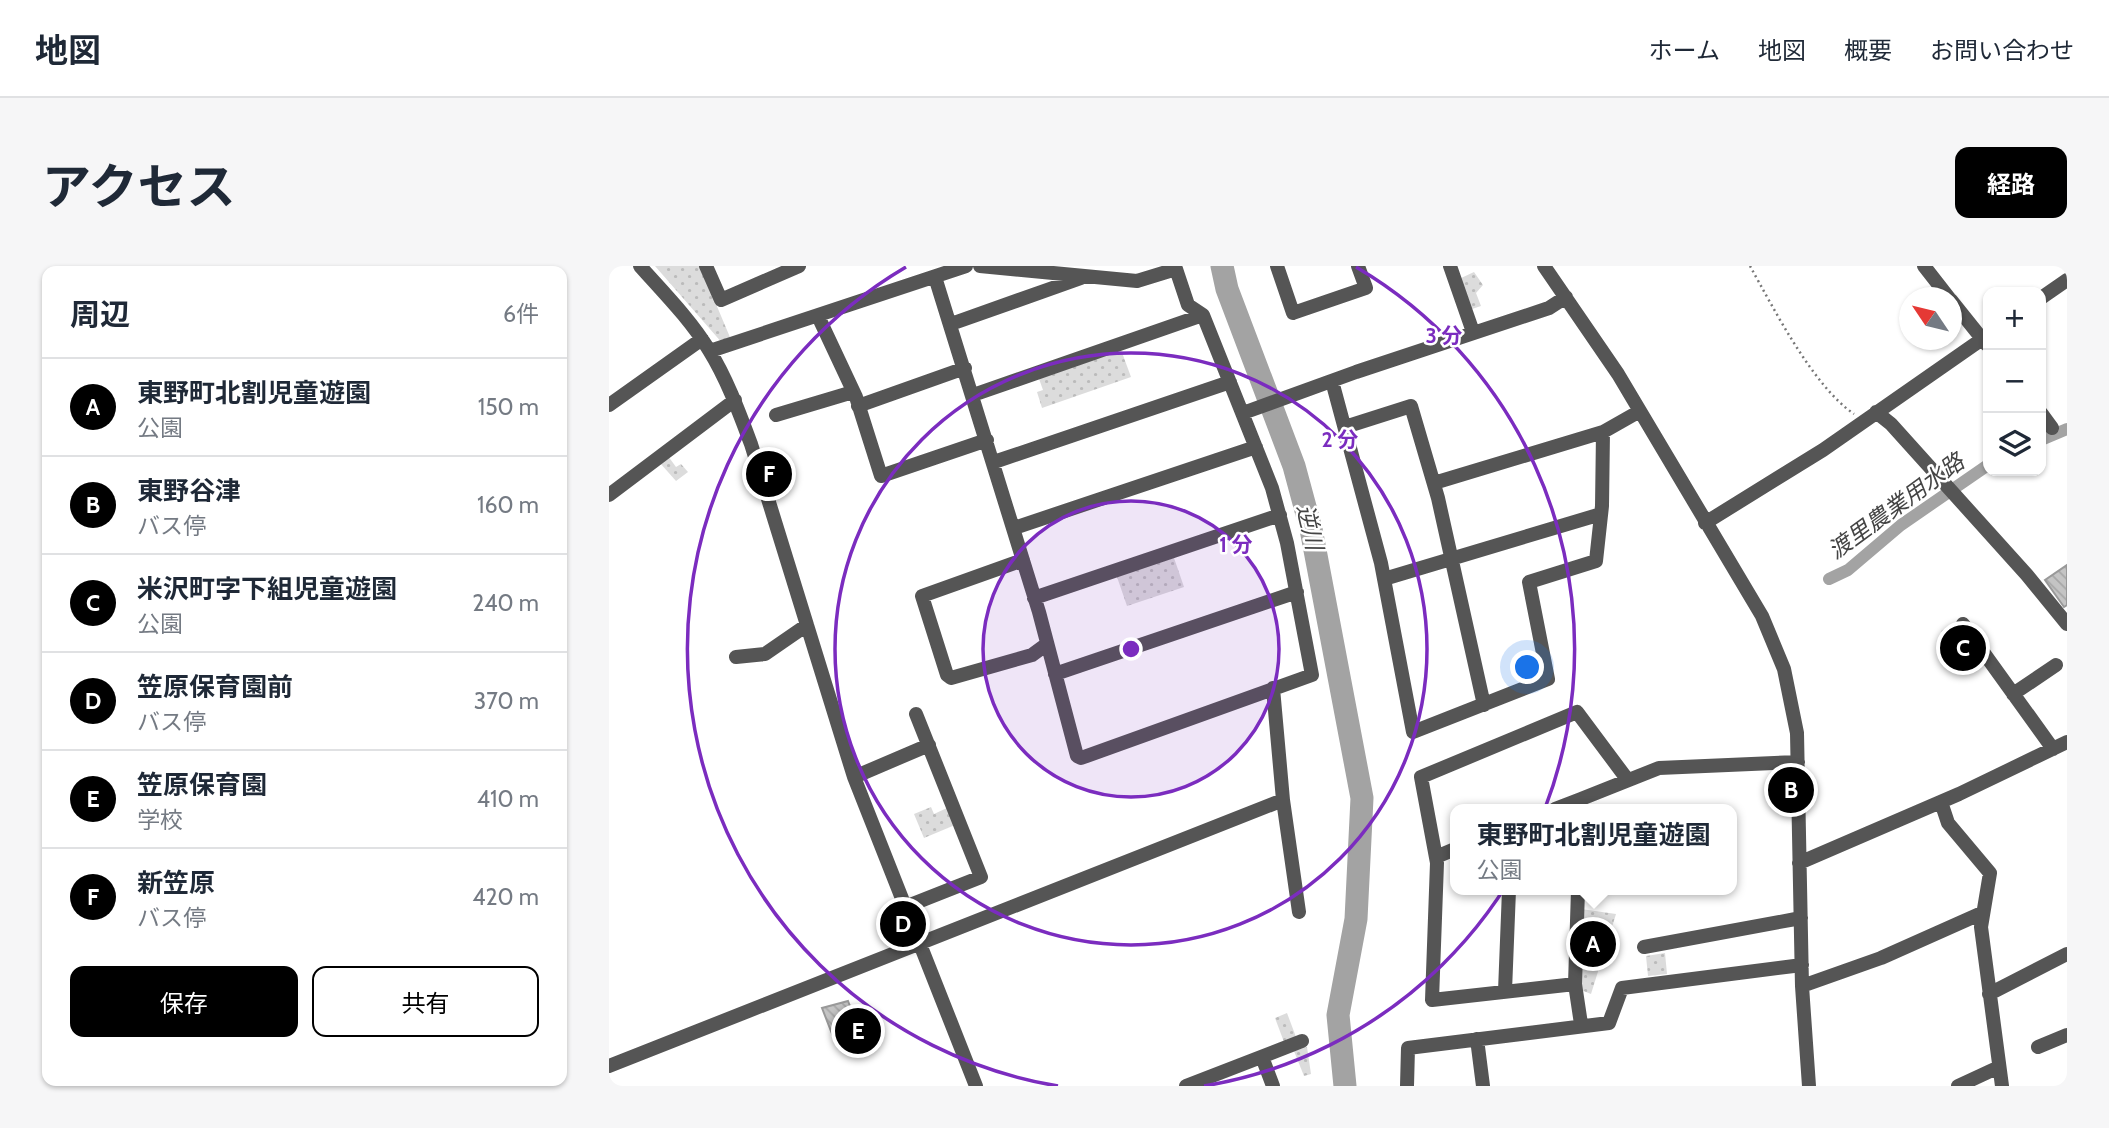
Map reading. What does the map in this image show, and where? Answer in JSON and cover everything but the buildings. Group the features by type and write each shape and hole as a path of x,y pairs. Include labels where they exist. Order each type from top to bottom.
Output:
{"street":[{"path":"641,266 706,345 735,400 853,777 976,1086"},
{"path":"706,266 721,300 799,266"},
{"path":"609,405 706,345 818,316 929,274 966,266"},
{"path":"929,274 951,324 974,395 1077,756 1081,758 1312,675 1280,515 1256,447 1248,411 1230,382 1203,315 1188,304 1176,269 1137,281 979,266"},
{"path":"1277,266 1293,313 1366,288 1358,266"},
{"path":"1450,266 1473,332"},
{"path":"1544,266 1640,411 1774,640 1793,702 1798,762 1802,965 1809,1086"},
{"path":"1924,266 1941,287"},
{"path":"951,324 1086,276"},
{"path":"2046,295 2067,280"},
{"path":"1248,411 1549,308 1566,297"},
{"path":"1962,313 1983,337"},
{"path":"974,395 1203,315"},
{"path":"818,316 856,399 881,476 987,440"},
{"path":"1705,523 1983,342"},
{"path":"776,415 856,399 965,368"},
{"path":"1332,381 1384,579 1413,732 1548,679 1529,582 1597,561 1603,432"},
{"path":"994,462 1230,382"},
{"path":"609,495 735,400"},
{"path":"1345,427 1411,406 1453,560 1484,705"},
{"path":"1434,483 1603,432 1640,411"},
{"path":"1870,416 1950,490 2067,624"},
{"path":"2046,420 2052,428"},
{"path":"1014,528 1256,447"},
{"path":"1384,579 1601,514"},
{"path":"1034,598 1280,515"},
{"path":"1023,560 922,596 947,676 951,678 1032,655 1047,644"},
{"path":"1055,674 1297,592"},
{"path":"1963,624 2053,749"},
{"path":"736,657 765,654 807,625"},
{"path":"2014,694 2056,665"},
{"path":"1273,688 1283,800 1299,912"},
{"path":"1575,984 1432,1000 1436,857 1421,777 1577,712 1627,779"},
{"path":"905,907 981,877 916,714"},
{"path":"1799,863 1941,802 2067,742"},
{"path":"853,777 929,745"},
{"path":"1581,804 1627,779 1659,768 1798,762"},
{"path":"609,1066 1283,800"},
{"path":"1941,802 1948,824 1990,873 1983,913 1982,946 2002,1086"},
{"path":"1436,857 1450,851"},
{"path":"1505,991 1509,895"},
{"path":"1578,895 1575,984 1581,1024"},
{"path":"1803,986 1881,958 1983,913"},
{"path":"1644,947 1801,918"},
{"path":"1989,993 2067,954"},
{"path":"1407,1086 1408,1048 1581,1024 1609,1023 1622,988 1802,965"},
{"path":"2038,1047 2067,1035"},
{"path":"1477,1039 1483,1086"},
{"path":"1186,1086 1302,1041"},
{"path":"1262,1057 1273,1086"},
{"path":"1958,1086 1999,1067"}],"path":[{"path":"1750,266 1800,350 1846,408 1870,416"}],"shaded area":[{"path":"655,266 700,266 732,342 723,344"},
{"path":"1474,272 1483,285 1476,293 1481,306 1469,310 1459,279"},
{"path":"1120,347 1131,377 1042,408 1037,392 1043,390 1038,376"},
{"path":"668,456 676,467 681,464 688,472 676,481 660,463"},
{"path":"1173,555 1184,587 1127,606 1116,574"},
{"path":"1950,625 1960,640 1969,642 1978,654 1963,664 1941,631"},
{"path":"931,807 934,814 947,808 955,825 924,838 914,814"},
{"path":"1581,909 1616,914 1591,994 1581,990"},
{"path":"1665,953 1667,974 1648,976 1646,956"},
{"path":"1287,1013 1296,1037 1284,1042 1275,1018"},
{"path":"1307,1047 1311,1074 1304,1076 1294,1051"}],"waterway":[{"name":"逆川","path":"1222,266 1227,289 1294,466 1311,529 1362,798 1356,919 1338,1015 1345,1086"},
{"name":"渡里農業用水路","path":"2046,438 2067,429"},
{"name":"渡里農業用水路","path":"1829,579 1848,570 1901,525 1983,468"}],"place":[{"name":"新笠原","path":"769,474"},
{"name":"米沢町字下組児童遊園","path":"1963,648"},
{"name":"東野谷津","path":"1791,790"},
{"name":"笠原保育園前","path":"903,924"},
{"name":"東野町北割児童遊園","path":"1593,944"},
{"name":"笠原保育園","path":"858,1031"}]}
